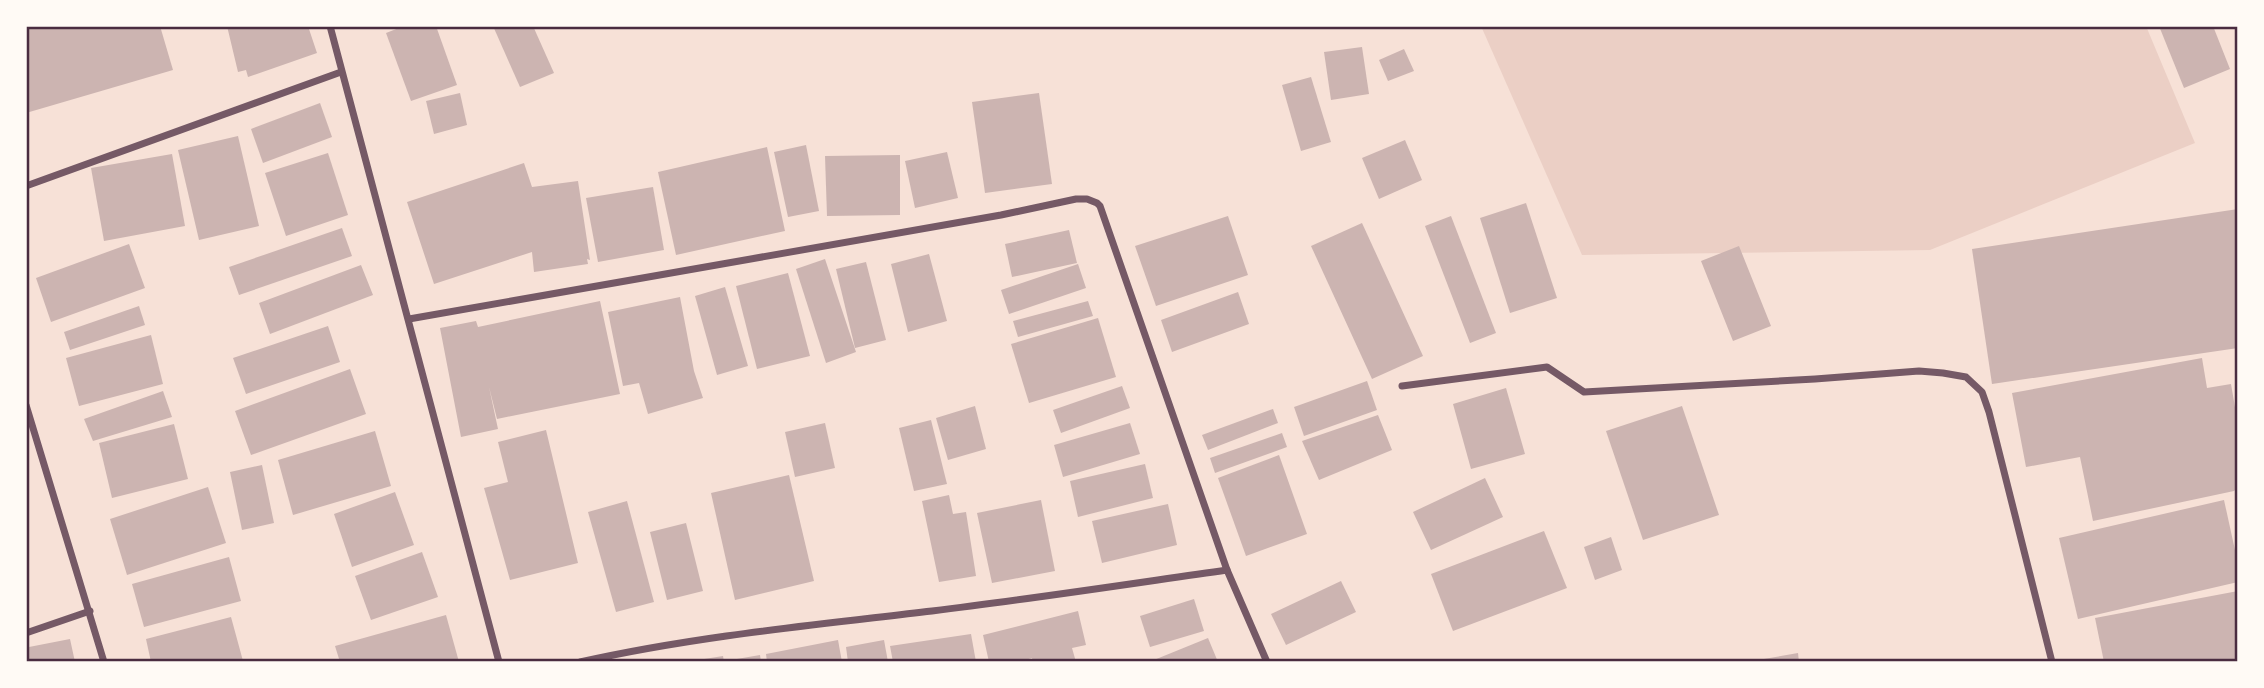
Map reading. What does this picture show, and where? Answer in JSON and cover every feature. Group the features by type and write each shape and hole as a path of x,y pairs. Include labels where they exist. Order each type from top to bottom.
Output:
{"street":[{"path":"332,27 341,72 499,662"},
{"path":"26,186 341,72"},
{"path":"409,319 1001,215 1076,198 1093,200 1100,206 1227,570 1267,662"},
{"path":"1402,386 1547,367 1584,392 1919,371 1966,377 1982,392 1989,412 2052,662"},
{"path":"26,405 104,662"},
{"path":"580,662 632,650 784,627 934,611 1227,570"},
{"path":"26,633 90,611"}],"shaded area":[{"path":"1481,26 2146,26 2195,143 1930,250 1582,255"}],"building":[{"path":"26,26 160,26 173,70 26,113"},
{"path":"227,26 308,26 317,53 248,77 246,70 238,72"},
{"path":"404,26 436,26 457,85 411,101 386,33"},
{"path":"493,26 533,26 554,73 520,87"},
{"path":"2159,26 2213,26 2230,69 2184,88"},
{"path":"1362,47 1369,94 1331,100 1324,52"},
{"path":"1404,49 1414,71 1388,81 1379,60"},
{"path":"1311,77 1331,142 1301,151 1282,85"},
{"path":"460,93 467,125 434,134 426,101"},
{"path":"1039,93 1052,184 985,193 972,102"},
{"path":"320,103 332,137 263,163 251,129"},
{"path":"238,136 259,226 199,240 178,150"},
{"path":"1405,140 1422,180 1379,199 1362,158"},
{"path":"806,145 819,211 788,217 774,152"},
{"path":"767,147 785,231 676,255 658,172"},
{"path":"947,152 958,198 915,208 905,161"},
{"path":"328,153 348,215 286,236 265,173"},
{"path":"172,154 185,226 104,241 91,168"},
{"path":"900,155 900,215 827,216 825,156"},
{"path":"524,163 532,187 578,181 590,260 587,259 588,264 534,272 532,252 434,284 407,202"},
{"path":"653,187 664,250 598,262 586,198"},
{"path":"1526,203 1557,298 1510,313 1480,218"},
{"path":"2238,209 2238,348 1992,384 1972,249"},
{"path":"1228,216 1248,275 1156,306 1135,246"},
{"path":"1451,216 1496,333 1470,343 1425,226"},
{"path":"1362,223 1423,356 1372,379 1311,246"},
{"path":"342,228 352,256 239,295 229,267"},
{"path":"1069,230 1077,263 1012,277 1005,244"},
{"path":"129,244 145,288 51,322 36,278"},
{"path":"1739,246 1771,326 1733,341 1701,261"},
{"path":"929,254 947,321 908,332 891,264"},
{"path":"825,259 856,352 826,363 796,269"},
{"path":"866,262 886,340 855,348 836,269"},
{"path":"1078,264 1086,288 1009,314 1001,290"},
{"path":"361,265 373,295 270,334 259,303"},
{"path":"788,273 810,356 757,369 736,286"},
{"path":"725,287 748,366 717,375 695,296"},
{"path":"1238,292 1249,324 1172,352 1161,320"},
{"path":"680,297 694,371 703,398 648,414 639,383 623,386 608,312"},
{"path":"600,301 620,394 497,419 489,387 498,429 461,437 440,328 476,321 478,327"},
{"path":"1088,301 1093,316 1018,337 1013,321"},
{"path":"139,306 145,325 70,350 64,332"},
{"path":"1098,318 1116,377 1029,403 1011,344"},
{"path":"328,326 340,362 246,394 233,358"},
{"path":"151,335 163,384 79,406 66,358"},
{"path":"2202,358 2207,388 2231,384 2238,425 2238,487 2234,491 2093,521 2080,457 2026,467 2012,393"},
{"path":"350,369 366,414 251,455 235,411"},
{"path":"1367,381 1377,410 1304,436 1294,407"},
{"path":"1122,386 1130,408 1061,433 1053,410"},
{"path":"1506,388 1525,454 1471,469 1453,404"},
{"path":"163,391 172,417 93,441 84,419"},
{"path":"975,406 986,449 948,460 936,418"},
{"path":"1682,406 1719,515 1643,540 1606,431"},
{"path":"1273,409 1278,423 1208,450 1202,435"},
{"path":"1378,415 1392,450 1319,480 1302,441"},
{"path":"931,420 947,484 914,491 899,428"},
{"path":"825,423 835,468 795,477 785,432"},
{"path":"1130,423 1140,454 1063,477 1054,445"},
{"path":"174,424 188,479 112,498 99,443"},
{"path":"546,430 578,563 510,580 484,488 508,482 498,442"},
{"path":"375,431 391,486 293,515 278,460"},
{"path":"1282,433 1287,447 1215,473 1210,458"},
{"path":"1279,455 1307,534 1246,556 1218,478"},
{"path":"1145,464 1153,498 1078,517 1070,481"},
{"path":"262,465 274,523 242,530 230,472"},
{"path":"789,475 814,581 735,600 711,493"},
{"path":"1485,478 1503,517 1431,550 1413,512"},
{"path":"208,487 226,543 127,575 110,519"},
{"path":"395,492 414,545 352,567 334,514"},
{"path":"949,495 953,514 966,512 976,576 939,582 922,501"},
{"path":"1041,500 1055,571 992,583 977,513"},
{"path":"2224,500 2238,564 2238,582 2078,619 2059,538"},
{"path":"627,501 654,602 616,612 588,512"},
{"path":"1168,504 1177,545 1102,563 1092,521"},
{"path":"686,523 703,591 667,600 650,532"},
{"path":"1544,531 1567,588 1453,631 1431,574"},
{"path":"1611,537 1622,570 1595,580 1584,547"},
{"path":"422,552 438,597 371,620 355,576"},
{"path":"229,557 241,601 144,627 132,584"},
{"path":"1341,581 1356,612 1286,645 1271,614"},
{"path":"2238,591 2238,662 2104,662 2095,618"},
{"path":"1194,599 1204,631 1150,647 1140,616"},
{"path":"1078,611 1086,645 1072,648 1076,662 1033,662 1032,658 1018,662 989,662 983,635"},
{"path":"446,615 459,662 340,662 335,646"},
{"path":"231,617 243,661 151,662 146,639"},
{"path":"971,634 976,662 893,662 890,646"},
{"path":"1208,638 1218,662 1149,662"},
{"path":"70,639 75,662 26,662 26,640 29,647"},
{"path":"838,640 842,662 767,662 766,654"},
{"path":"884,640 888,662 848,662 846,647"},
{"path":"1798,653 1799,662 1758,662 1758,660"},
{"path":"760,655 761,662 731,662 731,660"},
{"path":"723,656 724,662 698,660"}]}
